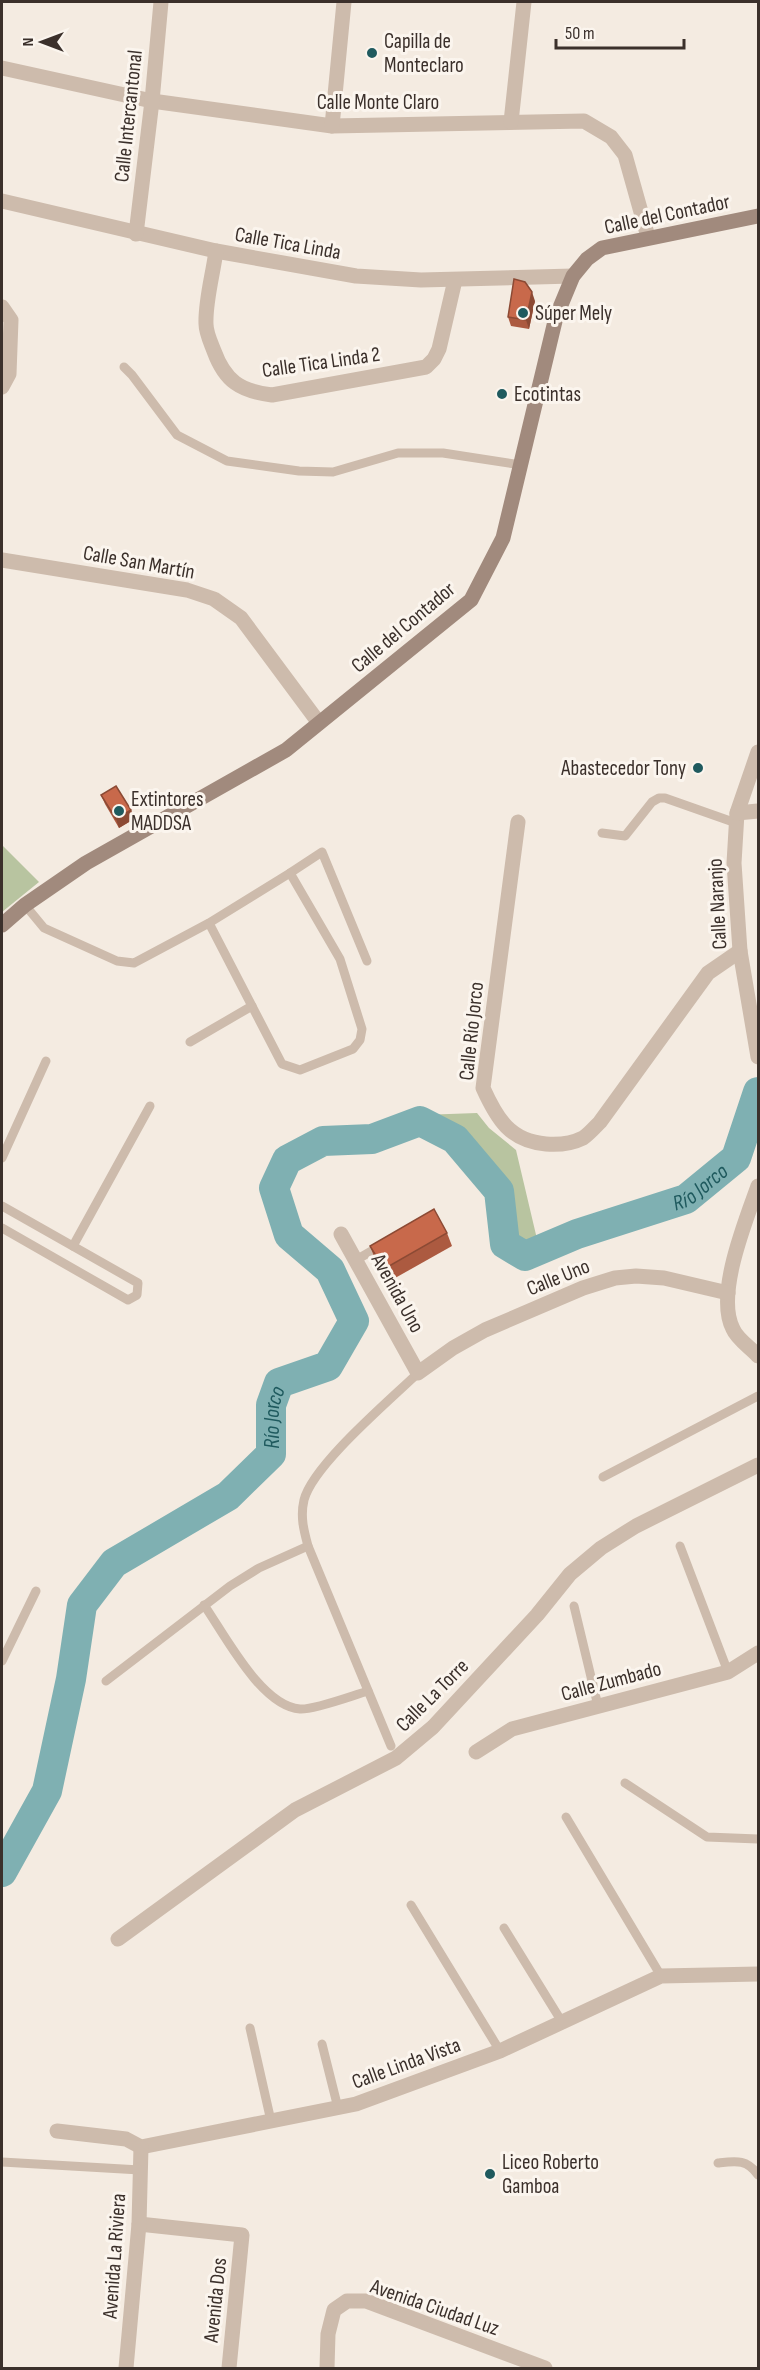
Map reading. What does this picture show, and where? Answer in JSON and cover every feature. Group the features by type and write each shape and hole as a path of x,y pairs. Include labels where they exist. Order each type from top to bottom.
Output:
{"street":[{"name":"Calle Intercantonal","path":"136,234 161,2"},
{"path":"332,126 344,2"},
{"path":"511,122 524,2"},
{"name":"Calle Monte Claro","path":"2,68 152,100 332,126 584,121 610,137 625,155 648,237"},
{"name":"Calle Tica Linda","path":"2,201 216,251 356,276 455,280 573,276"},
{"name":"Calle del Contador","path":"2,925 86,863 286,750 471,600 504,538 556,317 573,276 587,259 602,248 759,216"},
{"name":"Calle Tica Linda 2","path":"216,251 206,325 210,341 225,374 238,386 251,392 272,395 426,367 440,349 455,280"},
{"path":"2,307 11,320 9,374 2,387"},
{"name":"Calle San Martín","path":"2,560 187,590 214,599 241,618 320,723"},
{"name":"Calle Naranjo","path":"759,752 736,818 734,863 740,951 753,1034 759,1057"},
{"path":"736,818 759,811"},
{"name":"Calle Río Jorco","path":"518,822 483,1088 494,1112 507,1128 524,1140 560,1146 584,1137 600,1122 708,973 740,951"},
{"path":"759,1186 744,1226 728,1293 728,1311 733,1330 759,1356"},
{"name":"Avenida Uno","path":"341,1234 418,1373"},
{"name":"Calle Uno","path":"418,1373 453,1348 485,1330 583,1288 615,1278 636,1276 664,1278 728,1293"},
{"name":"Calle La Torre","path":"118,1940 295,1810 396,1758 433,1727 537,1616 570,1574 601,1548 636,1526 759,1465"},
{"name":"Calle Zumbado","path":"476,1752 512,1729 728,1672 759,1653"},
{"name":"Calle Linda Vista","path":"141,2147 356,2104 500,2050 661,1976 759,1974"},
{"path":"57,2131 126,2139 141,2147"},
{"name":"Avenida La Riviera","path":"126,2368 139,2224 141,2147"},
{"name":"Avenida Dos","path":"139,2224 242,2235 229,2368"},
{"name":"Avenida Ciudad Luz","path":"327,2368 328,2334 334,2310 347,2301 366,2301 545,2368"}],"lane":[{"path":"124,367 177,435 226,461 299,471 333,472 398,453 443,453 521,465"},
{"path":"602,833 625,836 652,802 665,798 736,818"},
{"path":"25,906 44,928 117,962 134,963 209,923 322,852 367,961"},
{"path":"209,923 282,1064 300,1070 353,1049 360,1040 362,1029 340,959 290,873"},
{"path":"190,1042 252,1006"},
{"path":"2,1158 46,1061"},
{"path":"73,1246 150,1106"},
{"path":"2,1206 138,1283 137,1295 128,1300 2,1228"},
{"path":"356,1260 386,1242"},
{"path":"391,1746 302,1527 304,1500 320,1469 418,1373"},
{"path":"603,1477 759,1396"},
{"path":"106,1681 204,1605 259,1568 308,1546"},
{"path":"680,1546 728,1672"},
{"path":"2,1661 36,1591"},
{"path":"204,1605 260,1687 289,1707 302,1709 368,1691"},
{"path":"574,1606 598,1706"},
{"path":"625,1783 707,1837 759,1839"},
{"path":"566,1817 661,1976"},
{"path":"411,1905 500,2050"},
{"path":"504,1928 562,2022"},
{"path":"250,2028 271,2121"},
{"path":"322,2044 338,2108"},
{"path":"718,2163 741,2161 751,2166 759,2175"},
{"path":"2,2162 140,2170"}],"green space":[{"path":"2,845 39,882 2,912"},
{"path":"477,1113 489,1128 516,1150 537,1239 516,1242 510,1238 506,1188 457,1134 421,1115"}],"building":[{"name":"Súper Mely","path":"514,279 525,282 532,292 526,320 508,317"},
{"name":"Extintores MADDSA","path":"116,786 131,810 116,819 101,795"},
{"path":"434,1209 447,1233 384,1269 370,1246"}],"waterway":[{"name":"Río Jorco","path":"2,1872 47,1791 71,1679 82,1605 114,1563 228,1496 271,1454 271,1405 279,1383 328,1366 354,1321 330,1270 289,1235 274,1188 287,1160 323,1141 372,1139 420,1121 455,1139 499,1191 505,1244 525,1256 577,1234 686,1199 736,1158 758,1092"}],"place":[{"name":"Capilla de Monteclaro","path":"372,53"},
{"name":"Súper Mely","path":"523,313"},
{"name":"Ecotintas","path":"502,394"},
{"name":"Abastecedor Tony","path":"698,768"},
{"name":"Extintores MADDSA","path":"119,811"},
{"name":"Liceo Roberto Gamboa","path":"490,2174"}]}
